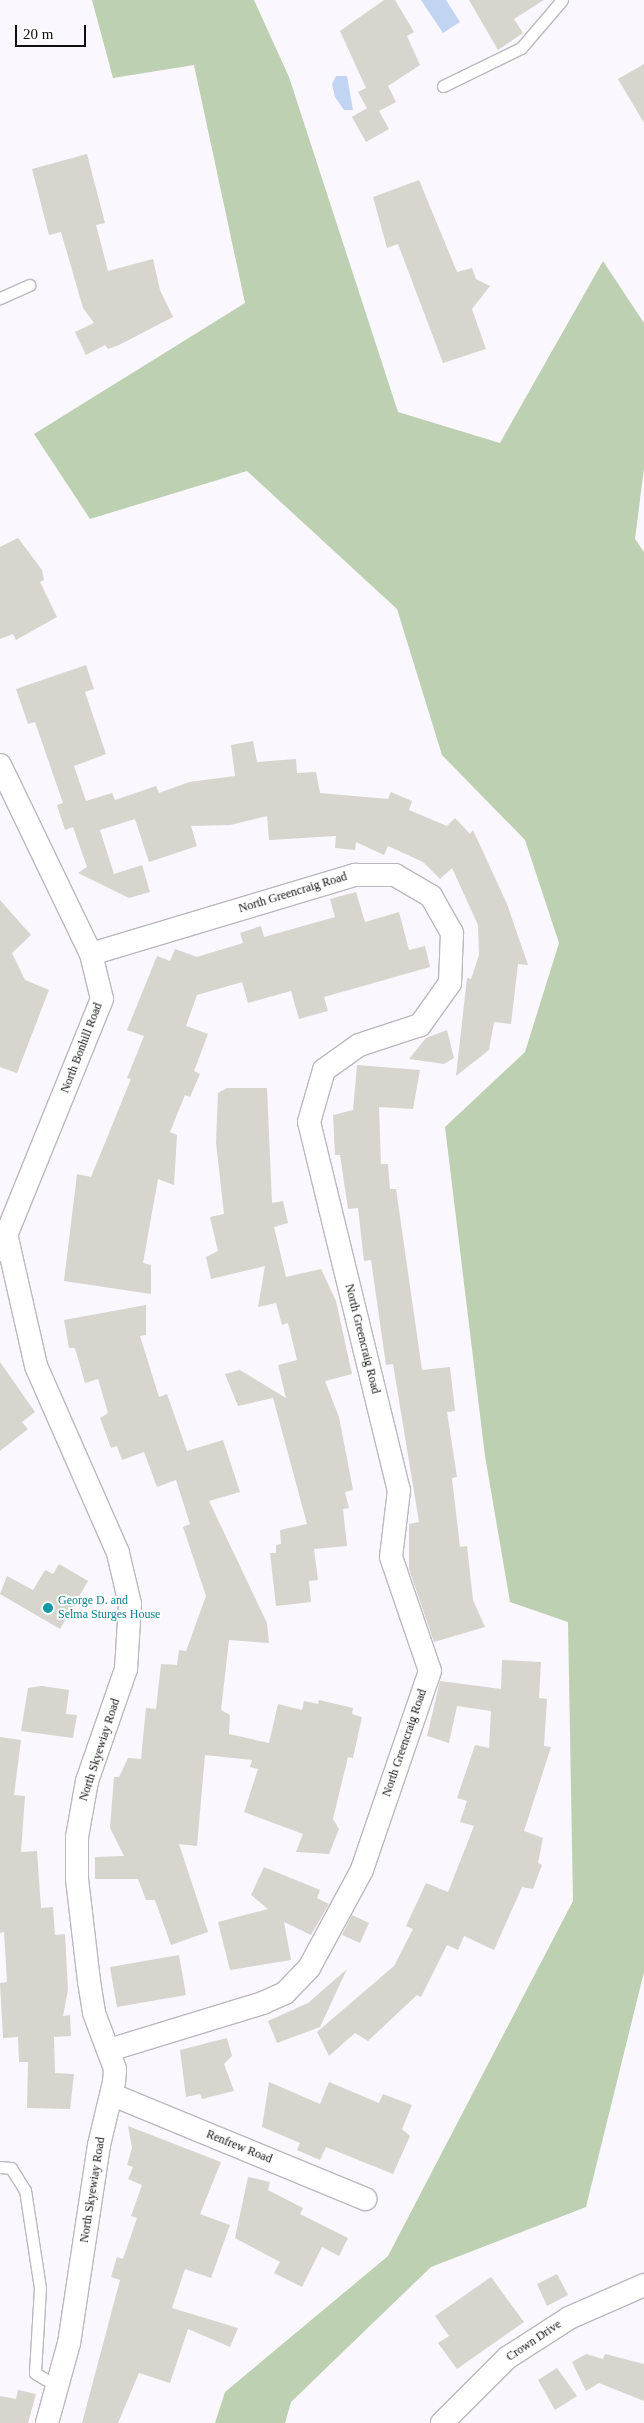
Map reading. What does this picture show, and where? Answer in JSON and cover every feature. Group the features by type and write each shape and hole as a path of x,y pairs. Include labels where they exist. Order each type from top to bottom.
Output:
{"street":[{"name":"North Bonhill Road","path":"0,765 10,803 91,954 102,999 4,1244"},
{"name":"North Greencraig Road","path":"91,954 356,875 396,875 431,896 452,933 450,983 420,1025 359,1044 324,1070 309,1122 399,1490 391,1557 430,1670 362,1870 309,1968 285,1993 263,2003 109,2050"},
{"name":"North Skyewiay Road","path":"4,1244 36,1366 118,1554 130,1604 126,1668 88,1780 77,1837 77,1880 89,1981 94,2013 115,2069 113,2096 99,2145 69,2343 47,2423"},
{"name":"Renfrew Road","path":"113,2096 365,2199"},
{"name":"Crown Drive","path":"442,2423 462,2399 507,2358 569,2318 644,2285"}],"lane":[{"path":"443,86 521,48 562,0"},
{"path":"0,298 29,285"},
{"path":"0,2167 11,2168 25,2190 40,2288 35,2373 57,2386"}],"green space":[{"path":"92,0 254,0 289,77 398,412 500,443 603,261 644,323 644,468 635,539 644,552 644,1972 586,2207 431,2267 291,2402 285,2423 215,2423 225,2392 388,2256 573,1901 568,1622 510,1602 485,1456 445,1127 525,1052 559,943 525,840 442,755 397,609 247,471 90,519 34,434 245,303 194,65 113,78"}],"water":[{"path":"421,0 446,0 460,22 443,33"},
{"path":"336,76 347,76 353,110 344,110 335,97 332,84"}],"building":[{"path":"384,0 395,0 414,32 407,36 420,65 388,86 396,102 379,111 389,129 366,142 352,117 367,108 358,92 366,88 340,31"},
{"path":"469,0 544,0 514,19 523,33 498,50"},
{"path":"644,64 644,123 618,79"},
{"path":"87,154 105,223 96,225 108,271 153,259 160,290 173,317 119,345 108,349 105,345 86,355 75,332 94,323 83,308 61,232 49,235 32,169"},
{"path":"419,180 457,272 472,268 476,279 490,286 472,309 486,349 443,363 398,244 387,248 373,197"},
{"path":"18,538 42,570 44,580 40,582 57,617 16,640 13,634 0,639 0,547"},
{"path":"86,665 94,689 85,692 106,754 74,766 86,801 112,793 115,800 156,786 159,793 189,782 235,776 231,745 253,741 257,762 296,759 297,773 316,772 320,793 388,799 391,792 412,801 409,810 447,826 455,818 470,834 473,830 507,904 528,965 518,964 511,1024 494,1022 489,1050 456,1076 467,978 471,979 479,955 478,925 452,868 440,879 423,862 388,846 384,855 356,842 355,850 335,848 336,836 269,840 267,816 230,825 191,826 197,846 149,862 135,819 100,830 114,874 142,865 150,892 129,898 78,873 87,867 73,827 65,830 57,805 63,803 35,722 28,724 16,689"},
{"path":"356,892 365,922 399,912 409,950 425,946 430,967 324,997 328,1011 299,1019 291,991 248,1003 242,982 197,995 186,1026 208,1034 194,1071 200,1074 190,1097 185,1095 170,1132 177,1135 174,1185 158,1179 143,1263 151,1265 151,1294 64,1281 77,1174 91,1177 131,1079 127,1078 144,1036 127,1030 157,956 170,961 175,949 197,957 243,943 240,933 261,926 264,937 335,917 330,899"},
{"path":"0,900 31,935 12,953 25,980 49,990 17,1073 0,1067"},
{"path":"447,1030 454,1058 444,1064 409,1059 426,1038"},
{"path":"357,1065 420,1070 413,1109 379,1107 381,1164 388,1164 390,1189 396,1189 422,1370 450,1367 455,1411 447,1412 457,1477 452,1478 460,1547 467,1546 473,1600 485,1627 434,1642 409,1569 409,1524 419,1522 393,1364 386,1365 371,1260 364,1261 358,1208 348,1209 340,1155 335,1155 333,1115 353,1110"},
{"path":"227,1088 267,1088 272,1203 283,1201 288,1223 274,1227 286,1277 321,1269 336,1301 352,1374 325,1381 339,1417 353,1490 345,1492 349,1508 343,1509 347,1546 314,1549 318,1580 309,1581 311,1602 276,1606 270,1553 276,1553 276,1545 281,1544 280,1530 307,1524 273,1398 238,1406 225,1374 240,1370 286,1398 278,1365 297,1360 288,1323 282,1325 276,1303 258,1307 265,1266 211,1279 206,1257 218,1251 210,1217 224,1214 216,1143 218,1093"},
{"path":"146,1305 146,1335 140,1336 159,1397 167,1394 187,1451 223,1440 240,1492 209,1501 267,1623 269,1643 229,1640 221,1710 230,1715 229,1734 269,1743 278,1704 302,1710 304,1701 318,1704 319,1700 353,1708 352,1714 362,1717 353,1758 348,1757 333,1819 339,1829 329,1854 296,1852 303,1834 244,1812 258,1769 250,1767 252,1760 205,1755 197,1846 179,1844 208,1932 171,1945 155,1900 146,1900 138,1879 95,1879 95,1857 124,1856 110,1828 114,1777 119,1777 128,1758 141,1759 146,1708 156,1709 161,1664 177,1665 179,1650 186,1651 206,1596 183,1527 190,1524 176,1480 157,1487 144,1452 122,1460 117,1446 111,1448 100,1418 108,1413 98,1379 85,1383 75,1348 69,1348 64,1320"},
{"path":"0,1362 35,1412 22,1422 28,1429 0,1451"},
{"name":"George D. and Selma Sturges House","path":"59,1564 88,1581 60,1629 0,1594 7,1576 33,1590 45,1570 53,1574"},
{"path":"502,1660 541,1662 539,1698 547,1699 544,1746 551,1747 524,1831 543,1838 538,1863 542,1865 533,1889 522,1887 494,1950 464,1936 458,1950 447,1945 421,1997 417,1995 368,2041 355,2033 329,2056 317,2032 394,1966 413,1929 406,1926 426,1883 448,1892 474,1826 460,1822 467,1801 457,1798 475,1745 489,1748 491,1711 457,1706 449,1743 427,1736 440,1681 501,1689"},
{"path":"42,1686 69,1690 66,1714 77,1715 73,1738 21,1731 28,1688"},
{"path":"0,1737 21,1740 14,1795 25,1796 21,1852 37,1851 41,1908 53,1907 55,1935 65,1934 68,1990 63,2016 70,2015 71,2036 54,2037 55,2073 74,2074 70,2109 27,2108 28,2062 19,2062 18,2037 3,2038 0,1983 7,1982 4,1932 0,1933"},
{"path":"264,1867 320,1890 317,1898 329,1904 311,1935 284,1922 291,1960 230,1970 218,1922 268,1909 251,1895"},
{"path":"352,1915 369,1923 360,1943 342,1935"},
{"path":"179,1955 186,1995 117,2007 110,1967"},
{"path":"347,1969 320,2027 277,2043 268,2021 308,2003"},
{"path":"227,2038 232,2056 224,2064 234,2091 202,2099 200,2094 186,2097 180,2050"},
{"path":"269,2082 320,2104 329,2082 379,2103 383,2094 412,2105 402,2129 410,2136 393,2174 326,2147 320,2160 297,2150 300,2143 262,2127"},
{"path":"128,2126 221,2162 200,2214 230,2225 211,2278 185,2269 172,2308 238,2328 230,2347 188,2329 170,2383 139,2373 118,2423 82,2423 120,2280 111,2277 117,2257 123,2259 137,2218 131,2216 142,2185 128,2179 133,2167 127,2165 132,2148"},
{"path":"248,2177 270,2182 268,2190 303,2208 300,2214 348,2238 339,2256 322,2247 302,2287 274,2273 280,2262 235,2238"},
{"path":"557,2274 568,2295 547,2306 537,2284"},
{"path":"491,2277 524,2322 457,2369 438,2343 449,2336 435,2316"},
{"path":"586,2354 603,2359 605,2354 644,2364 644,2401 599,2383 586,2391 572,2362"},
{"path":"557,2368 577,2396 555,2410 538,2380"},
{"path":"18,2390 36,2394 28,2423 0,2423 0,2396 16,2399"}],"place":[{"name":"George D. and Selma Sturges House","path":"48,1608"}]}
